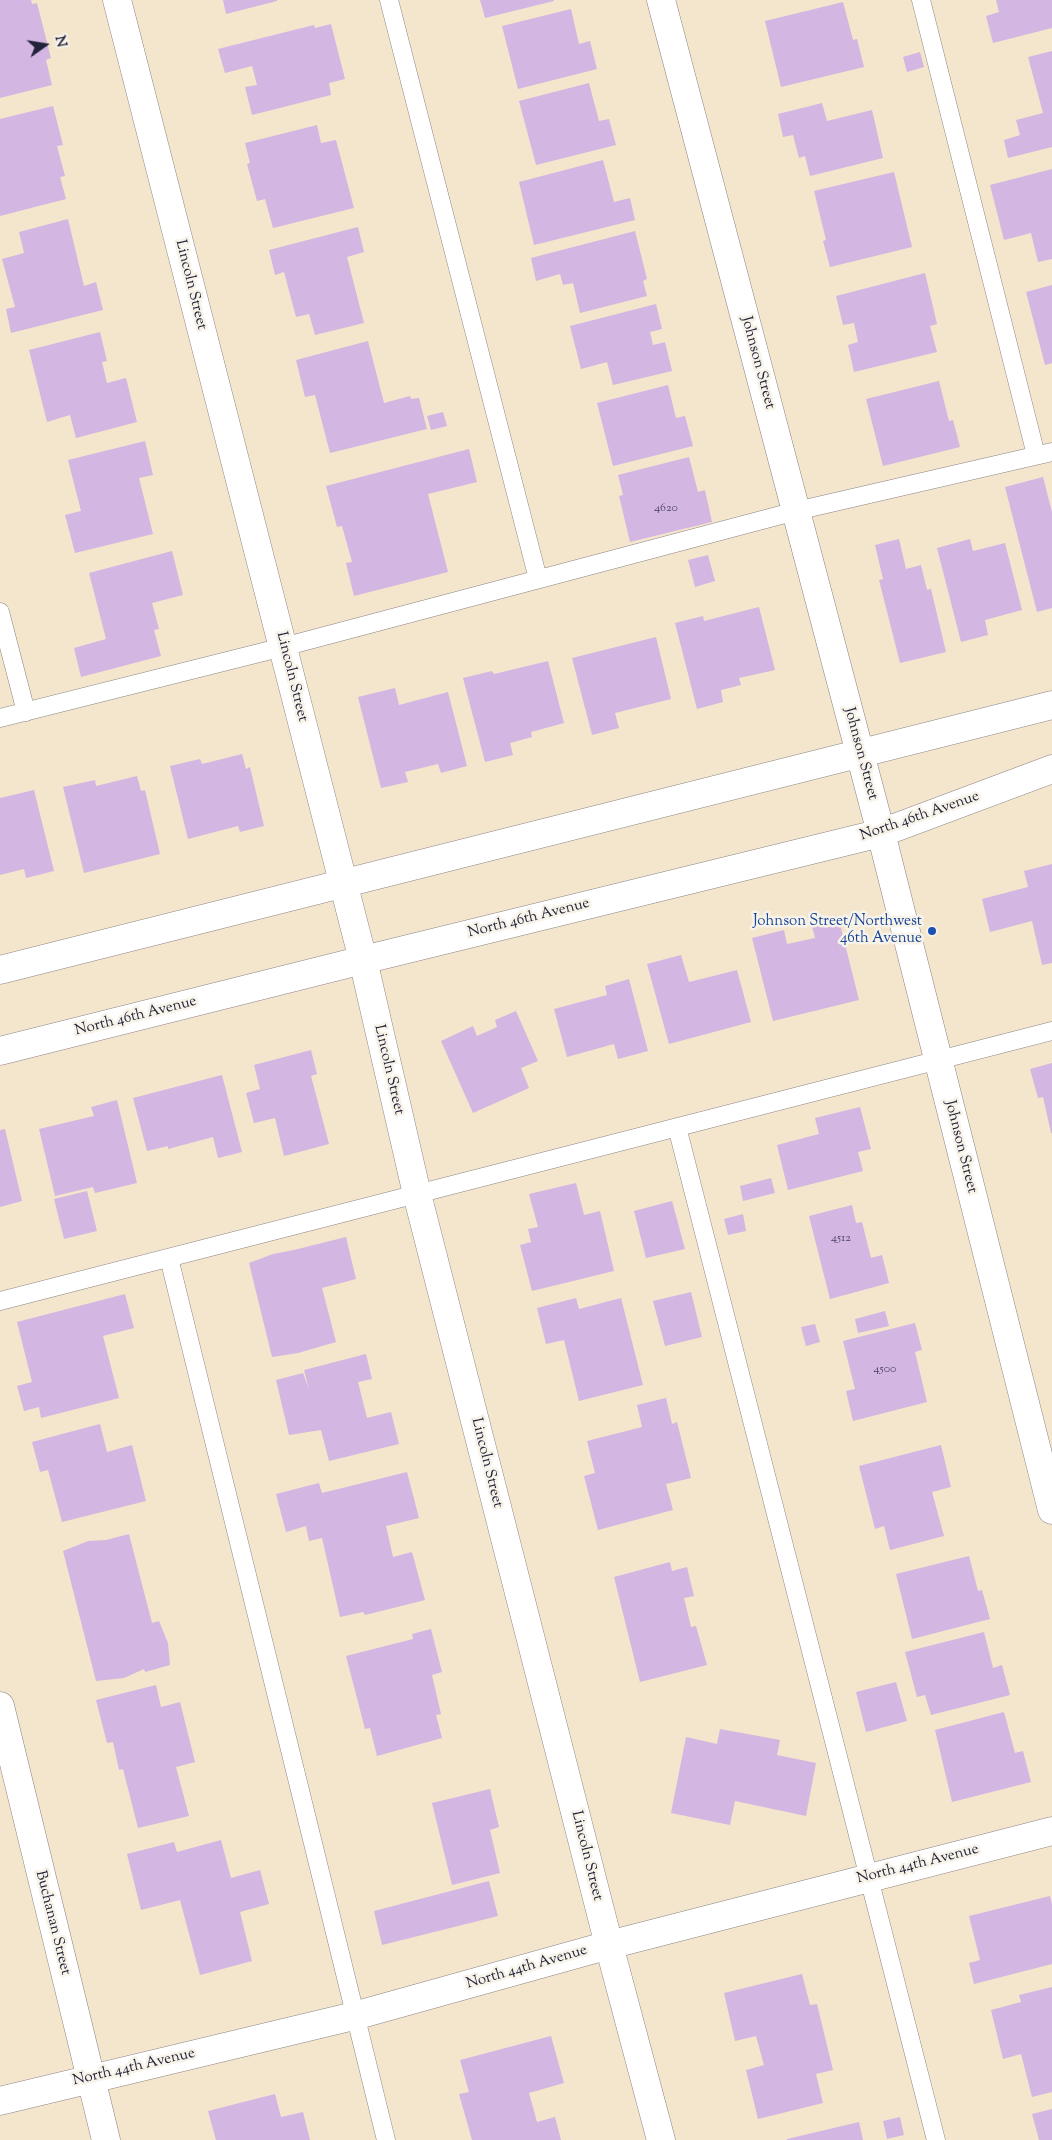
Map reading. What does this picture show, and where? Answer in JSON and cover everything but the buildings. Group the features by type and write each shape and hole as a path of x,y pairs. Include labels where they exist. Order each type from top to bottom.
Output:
{"street":[{"name":"Lincoln Street","path":"117,0 363,960 417,1194 609,1945 661,2140"},
{"name":"Johnson Street","path":"661,0 860,754 1052,1510"},
{"path":"0,970 343,882 1052,705"},
{"name":"North 46th Avenue","path":"0,1051 880,834 1052,769"},
{"name":"Buchanan Street","path":"0,1706 106,2140"},
{"name":"North 44th Avenue","path":"0,2101 354,2016 609,1945 1052,1831"}],"lane":[{"path":"389,0 538,579"},
{"path":"0,718 283,647 796,512 1044,454 921,0"},
{"path":"0,612 26,712"},
{"path":"0,1301 1052,1031"},
{"path":"677,1127 936,2140"},
{"path":"169,1258 386,2140"}],"place":[{"name":"Johnson Street/Northwest 46th Avenue","path":"932,931"}]}
